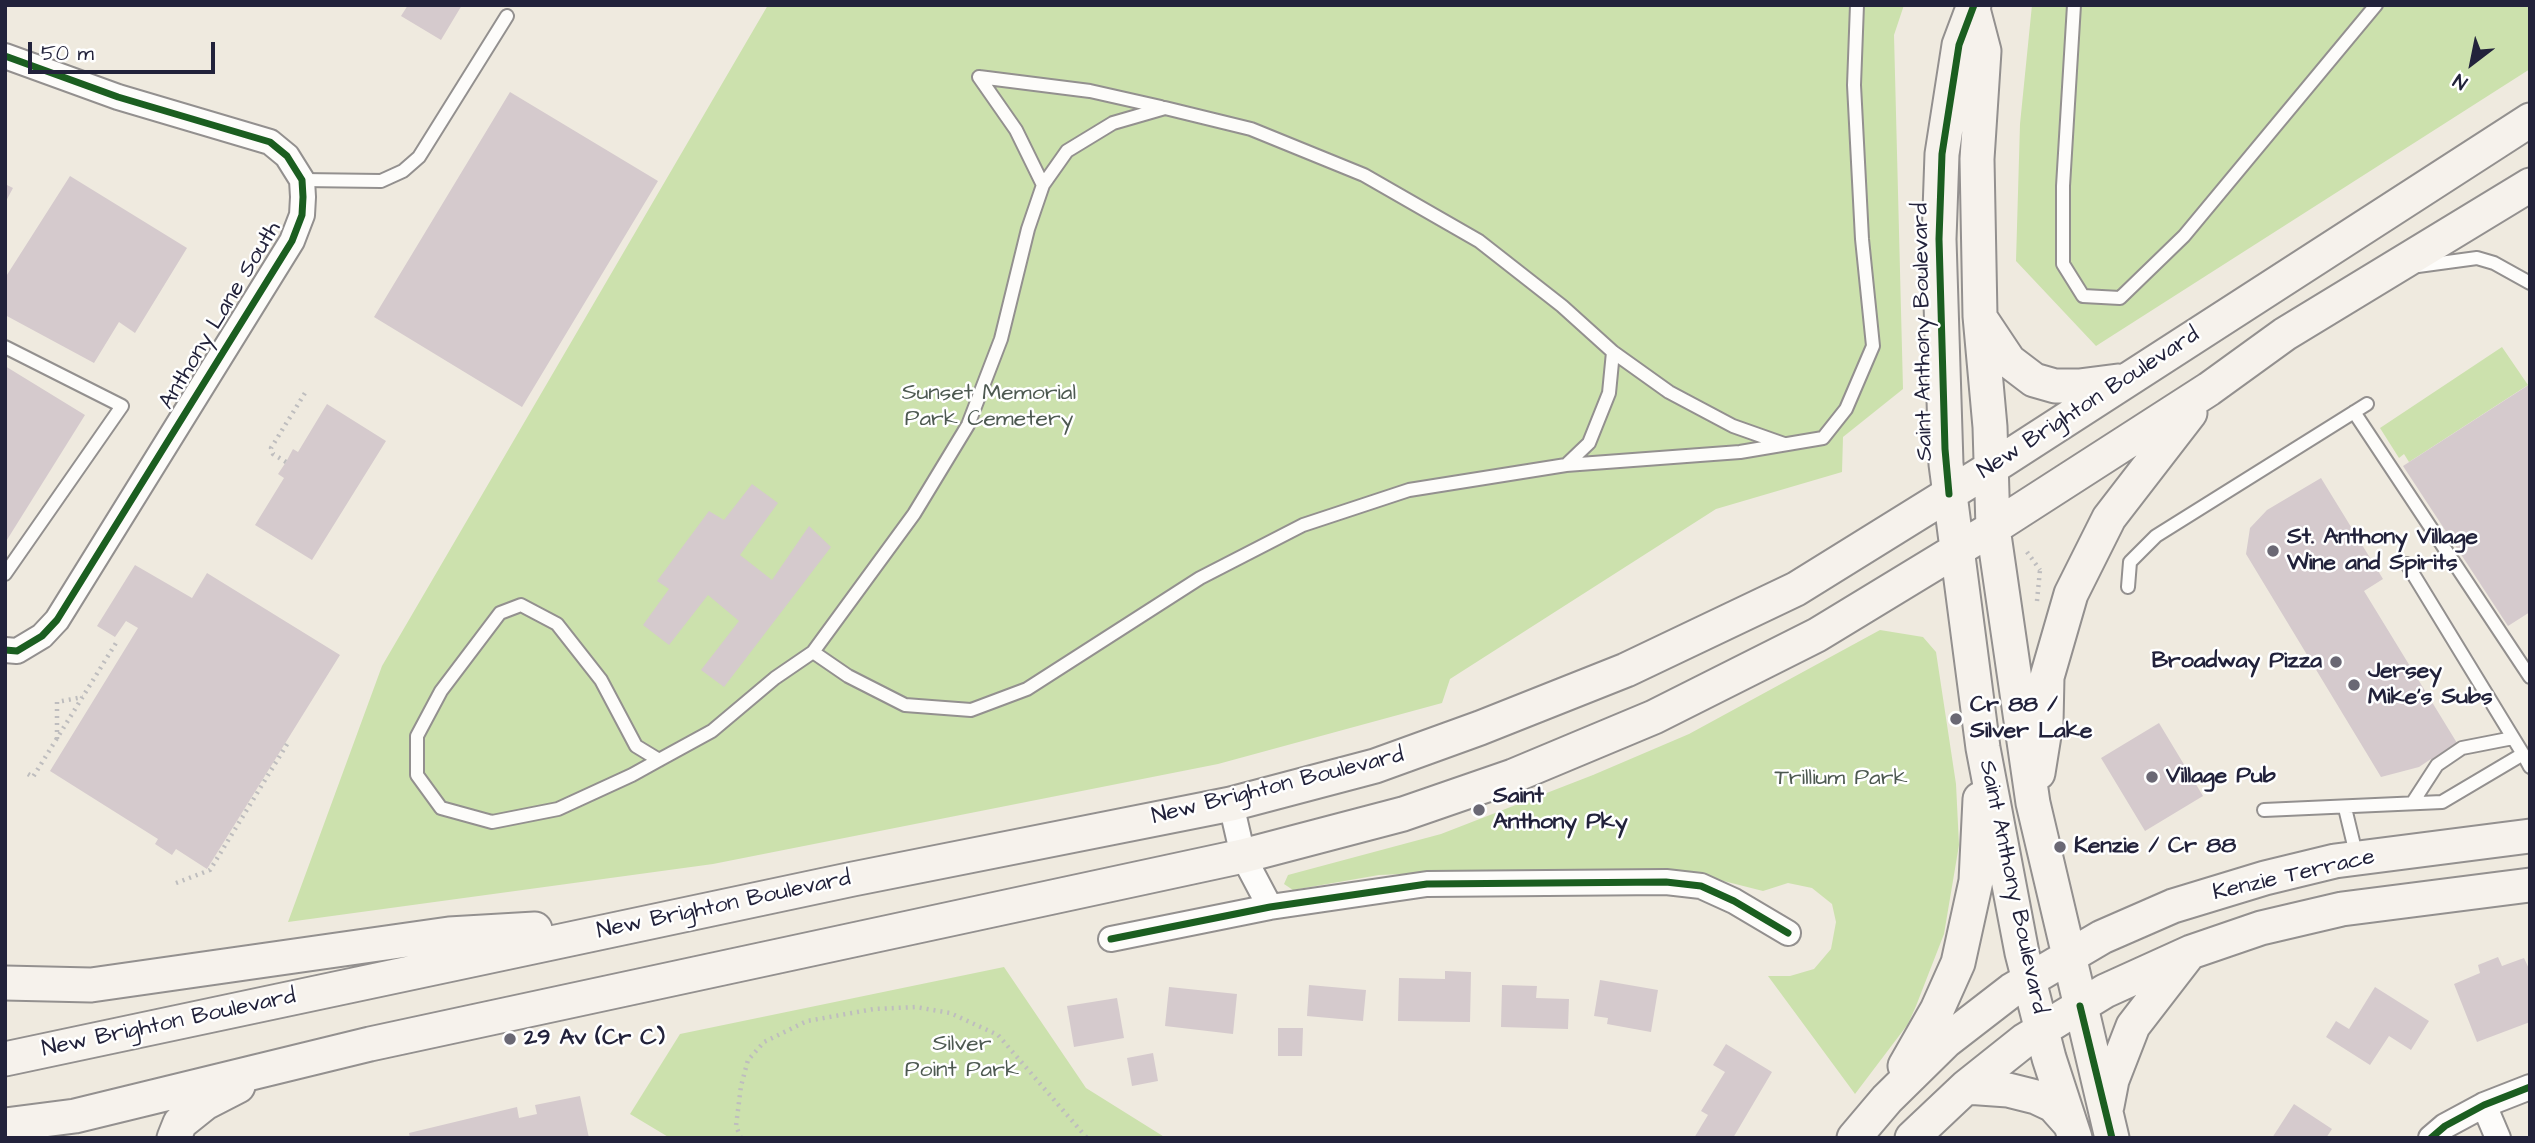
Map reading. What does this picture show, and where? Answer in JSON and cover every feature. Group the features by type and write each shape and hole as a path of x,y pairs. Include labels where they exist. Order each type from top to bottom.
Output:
{"main road":[{"name":"Saint Anthony Boulevard","path":"1974,7 1984,51 1977,159 1980,316 1993,528 2033,803 2050,968 2061,1018 2109,1125"},
{"name":"Saint Anthony Boulevard","path":"1974,7 1959,45 1942,154 1939,239 1945,449 1983,748 2050,968 2061,1018 2072,1131"},
{"name":"New Brighton Boulevard","path":"5,1059 656,920 1231,804 1376,766 1626,670 1796,589 1991,468 2530,120"},
{"path":"11,1126 75,1116 276,1066 1243,856 1403,814 1586,747 1720,686 1818,635 1993,528 2209,389 2285,334 2530,185"},
{"path":"1980,316 2009,361 2034,380 2055,386 2079,386 2127,380"},
{"path":"2033,803 2046,723 2047,677 2071,594 2109,518 2209,389"},
{"path":"1854,1138 1886,1099 1937,1010 1958,962 1976,881 1983,748"},
{"name":"Kenzie Terrace","path":"1886,1099 1946,1041 2050,968 2102,937 2173,906 2255,880 2357,858 2530,836"},
{"name":"Kenzie Terrace","path":"1912,1138 1966,1087 2061,1018 2190,952 2261,928 2342,909 2530,885"},
{"path":"5,983 91,985 449,934 656,920"},
{"path":"2109,1125 2112,1080 2133,1026 2190,952"},
{"path":"174,1138 180,1123 205,1103 276,1066"},
{"path":"1966,1087 2008,1090 2036,1097 2053,1105 2072,1131"}],"street":[{"path":"5,56 118,97 270,142 287,156 302,180"},
{"name":"Anthony Lane South","path":"5,650 17,651 42,636 57,620 292,241 302,215 302,180"},
{"path":"1231,804 1243,856 1270,907"},
{"path":"1111,939 1270,907 1427,884 1666,882 1701,886 1734,901 1788,933"},
{"path":"2431,1138 2484,1105 2530,1087"},
{"path":"2484,1105 2498,1138"}],"lane":[{"path":"813,652 848,677 905,705 971,710 1027,689 1200,578 1303,525 1409,490 1566,465 1740,452 1823,438 1846,410 1873,346 1862,239 1854,85 1857,5"},
{"path":"2074,5 2063,186 2063,264 2083,296 2120,298 2184,236 2376,5"},
{"path":"302,180 381,181 403,171 419,157 507,16"},
{"path":"1043,185 1016,130 979,77 1090,91 1251,129 1364,175 1479,242 1562,306 1613,352 1679,398 1733,426 1786,444"},
{"path":"659,761 636,746 601,680 557,624 521,605 499,613 441,691 417,736 417,775 441,808 492,822 558,809 659,761 712,731 775,678 813,652 914,514 968,425 1001,340 1028,229 1043,185 1068,150 1113,123 1165,108"},
{"path":"2392,270 2477,258 2494,263 2530,283"},
{"path":"5,347 122,406 5,574"},
{"path":"1566,465 1589,443 1609,393 1613,352"},
{"path":"2128,587 2130,562 2156,536 2367,404"},
{"path":"2354,412 2530,677"},
{"path":"2407,564 2530,767"},
{"path":"2413,802 2437,765 2462,748 2513,738"},
{"path":"2264,810 2442,802 2523,754"},
{"path":"2345,808 2357,858"}],"path":[{"path":"286,462 273,454 271,448 305,393"},
{"path":"2027,552 2047,579"},
{"path":"28,774 33,777 116,643"},
{"path":"57,739 57,702 83,697"},
{"path":"176,883 210,870 289,741"},
{"path":"741,1138 736,1126 741,1086 748,1060 764,1042 807,1021 874,1009 916,1007 950,1013 998,1035 1087,1138"}],"green space":[{"name":"Sunset Memorial Park Cemetery","path":"768,5 1904,5 1894,35 1903,389 1843,437 1842,472 1716,509 1450,679 1442,703 1218,764 713,864 288,922 382,666"},
{"path":"2032,5 2530,5 2530,69 2096,346 2016,261 2020,124"},
{"path":"2502,347 2528,385 2409,462 2404,454 2399,458 2380,428"},
{"name":"Trillium Park","path":"1880,630 1923,637 1936,652 1956,784 1959,845 1944,934 1916,1006 1908,1024 1855,1094 1768,976 1790,976 1814,969 1831,949 1836,922 1832,904 1812,888 1788,883 1763,891 1684,871 1499,870 1379,875 1293,890 1284,884 1288,875 1441,834 1593,775 1689,734"},
{"name":"Silver Point Park","path":"1004,967 1086,1088 1166,1138 670,1138 630,1114 680,1034"}],"building":[{"path":"408,5 462,5 441,40 401,16"},
{"path":"510,92 658,181 522,407 374,317"},
{"path":"70,176 187,248 135,333 119,322 94,363 5,315 5,278"},
{"path":"5,184 13,188 5,203"},
{"path":"5,366 85,415 5,543"},
{"path":"2530,384 2530,612 2508,626 2403,466"},
{"path":"327,404 386,441 312,560 255,525 284,478 278,474 293,449 298,452"},
{"path":"2321,478 2383,579 2364,591 2457,743 2468,753 2441,769 2431,759 2419,767 2381,777 2246,554 2250,528 2267,510"},
{"path":"752,484 778,503 740,555 772,580 809,526 831,547 724,687 701,670 739,621 708,595 669,645 643,625 669,589 657,581 709,511 724,520"},
{"path":"135,565 192,598 207,573 340,655 207,869 176,849 172,855 155,844 158,839 50,771 138,628 126,621 115,637 97,626"},
{"name":"Village Pub","path":"2159,723 2203,796 2145,831 2101,758"},
{"path":"2498,957 2502,966 2524,958 2530,971 2530,1022 2477,1042 2454,984 2480,973 2478,965"},
{"path":"1445,971 1471,972 1470,1022 1398,1021 1399,978 1445,979"},
{"path":"1600,980 1658,990 1651,1032 1607,1024 1608,1018 1594,1016"},
{"path":"1309,985 1366,990 1363,1021 1307,1016"},
{"path":"1502,985 1537,986 1536,998 1569,999 1568,1029 1501,1027"},
{"path":"1169,987 1237,994 1233,1034 1165,1026"},
{"path":"2375,987 2429,1021 2411,1050 2389,1036 2370,1065 2326,1037 2336,1021 2349,1029"},
{"path":"1117,998 1124,1038 1074,1047 1067,1006"},
{"path":"1278,1028 1303,1028 1302,1056 1278,1056"},
{"path":"1726,1044 1772,1072 1733,1138 1694,1138 1708,1115 1701,1111 1725,1072 1713,1065"},
{"path":"1153,1053 1158,1081 1132,1086 1127,1058"},
{"path":"580,1096 589,1138 410,1138 409,1133 517,1107 519,1118 537,1114 535,1105"},
{"path":"2294,1104 2332,1129 2326,1138 2272,1138"}],"cycle path":[{"path":"1949,494 1945,449 1939,239 1942,154 1959,45 1974,5"},
{"path":"5,56 118,97 270,142 287,156 302,180 303,197 302,215 292,241 57,620 42,636 17,651 5,650"},
{"path":"1111,939 1270,907 1427,884 1666,882 1701,886 1734,901 1788,933"},
{"path":"2080,1006 2112,1138"},
{"path":"2431,1138 2445,1126 2484,1105 2530,1087"}],"place":[{"name":"St. Anthony Village Wine and Spirits","path":"2273,551"},
{"name":"Broadway Pizza","path":"2336,662"},
{"name":"Jersey Mike's Subs","path":"2354,685"},
{"name":"Cr 88 / Silver Lake","path":"1956,719"},
{"name":"Village Pub","path":"2152,777"},
{"name":"Saint Anthony Pky","path":"1479,810"},
{"name":"Kenzie / Cr 88","path":"2060,847"},
{"name":"29 Av (Cr C)","path":"510,1039"}]}
